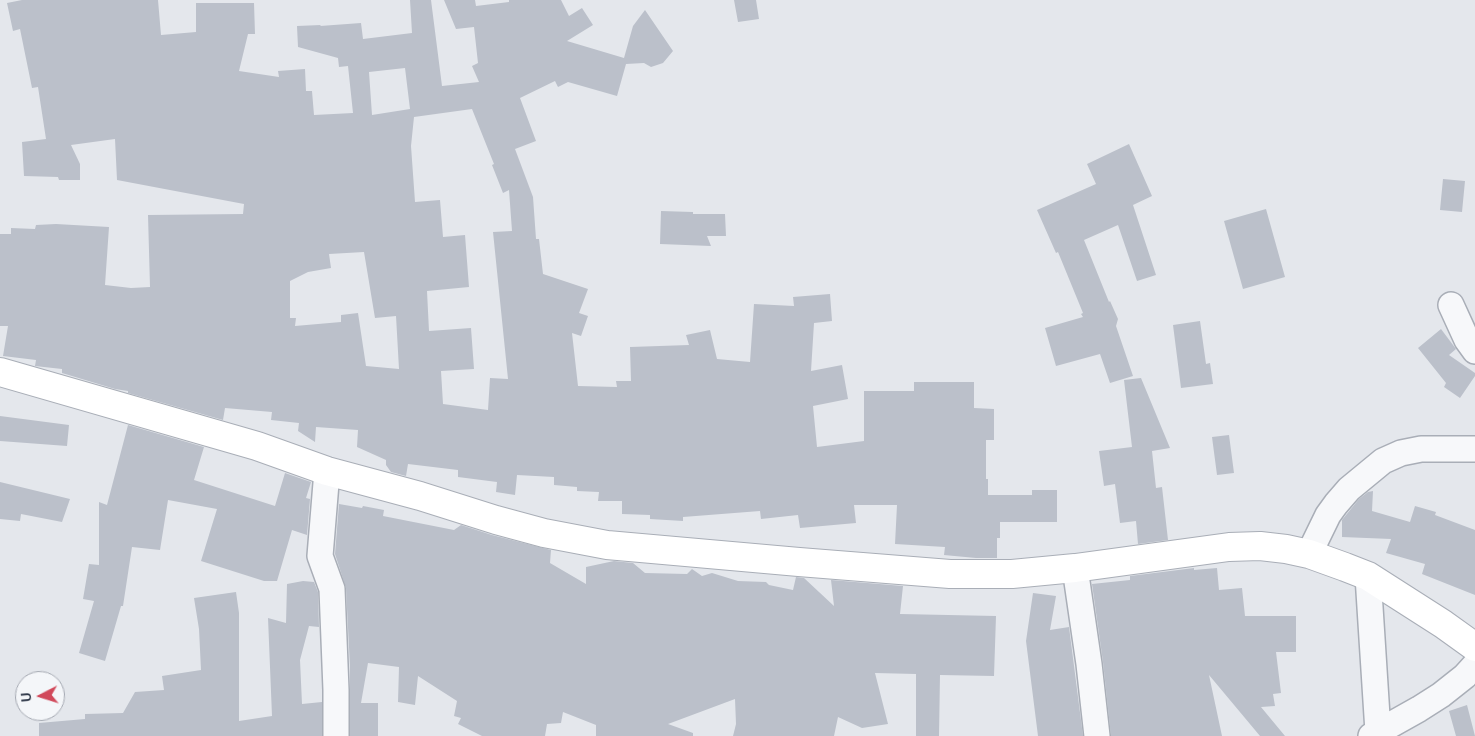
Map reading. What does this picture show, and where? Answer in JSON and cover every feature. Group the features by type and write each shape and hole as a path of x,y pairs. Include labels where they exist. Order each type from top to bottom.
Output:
{"main road":[{"path":"0,372 257,446 327,471 420,496 496,520 544,533 608,545 950,574 1012,574 1075,568 1239,546 1286,549 1309,554 1368,576 1475,647"}],"street":[{"path":"1451,304 1467,340 1475,351"},
{"path":"1309,554 1328,515 1336,504 1349,489 1383,461 1401,453 1421,449 1475,449"},
{"path":"327,471 320,556 332,589 336,736"},
{"path":"1075,568 1097,736"},
{"path":"1368,576 1374,734 1419,709 1441,694 1465,676 1475,665"}],"building":[{"path":"22,0 158,0 161,35 196,32 196,3 254,3 255,34 248,34 239,71 279,77 278,71 305,69 306,91 312,91 314,115 353,113 348,66 339,67 338,58 298,47 297,26 361,23 363,39 412,33 410,0 431,0 442,86 479,82 472,66 478,63 474,27 456,29 444,0 475,0 476,6 509,2 509,0 561,0 569,16 582,8 593,25 567,41 624,58 633,26 645,10 673,51 663,63 651,67 644,63 626,64 617,96 568,82 558,87 555,81 520,98 536,141 515,149 533,197 536,239 539,239 543,274 588,289 579,313 588,316 581,336 572,333 578,386 617,387 616,381 631,381 630,347 689,345 686,335 710,330 717,359 750,362 754,304 794,306 793,297 830,294 832,321 814,323 811,371 842,365 848,399 813,406 817,447 864,441 864,391 914,391 914,382 974,382 974,408 994,409 994,440 986,440 988,495 1032,495 1032,490 1057,490 1057,522 1000,522 1000,538 997,538 997,558 976,558 944,555 945,547 895,544 897,505 854,505 856,523 800,528 798,515 761,519 760,511 683,517 683,521 650,519 650,515 622,514 622,501 598,501 599,492 577,491 577,487 554,485 554,477 517,475 515,495 496,492 497,482 458,477 458,470 408,464 406,476 391,472 386,465 386,460 357,447 358,430 316,427 315,442 298,431 299,423 271,420 272,412 225,408 223,420 62,373 62,369 35,366 36,360 3,356 8,326 0,326 0,234 11,234 11,228 35,229 36,225 56,224 109,227 105,285 131,288 150,287 148,215 243,214 244,204 117,180 115,139 71,145 80,164 80,180 24,176 22,142 46,139 38,87 32,88 20,29 13,31 7,3","holes":["405,68 410,109 372,115 369,72","472,109 494,164 492,165 503,193 509,190 512,231 493,232 508,379 490,378 488,410 443,404 441,371 474,369 471,328 429,331 427,291 469,287 465,235 443,237 440,200 415,202 411,146 414,117","364,252 375,318 396,316 399,369 366,366 358,313 341,315 341,322 295,326 296,318 290,318 290,281 308,272 331,268 329,254"]},
{"path":"734,0 756,0 759,19 738,22"},
{"path":"1129,144 1152,196 1133,205 1156,275 1137,281 1118,225 1084,240 1109,302 1118,319 1116,326 1133,376 1110,383 1100,354 1056,366 1045,328 1083,317 1081,314 1083,313 1058,252 1056,253 1037,210 1096,184 1087,164"},
{"path":"1443,179 1465,181 1462,212 1440,210"},
{"path":"1266,209 1285,277 1243,289 1224,221"},
{"path":"661,211 725,214 726,236 707,236 711,246 660,244"},
{"path":"1200,321 1206,364 1210,363 1213,384 1181,388 1173,325"},
{"path":"1441,329 1456,349 1449,355 1475,373 1475,376 1460,398 1444,387 1446,383 1418,348"},
{"path":"1141,378 1170,448 1152,451 1156,488 1162,487 1168,540 1138,544 1136,521 1120,523 1115,484 1104,486 1099,451 1132,447 1124,380"},
{"path":"0,416 69,425 67,446 0,441"},
{"path":"128,425 204,447 194,480 275,506 285,473 311,482 306,498 310,499 307,535 292,530 277,581 264,581 201,561 217,509 168,500 160,550 132,547 123,606 121,606 105,661 79,653 94,601 83,599 89,564 99,565 99,502 107,505"},
{"path":"1229,435 1234,473 1217,475 1212,437"},
{"path":"0,482 70,499 62,522 21,514 20,521 0,519"},
{"path":"1373,491 1372,511 1410,522 1415,506 1436,512 1435,515 1475,530 1475,595 1422,574 1425,564 1386,553 1391,539 1342,537 1342,520 1359,499 1368,492"},
{"path":"339,504 384,510 383,516 454,530 461,525 551,550 550,563 586,584 586,567 614,561 633,563 645,573 687,574 692,569 702,576 712,573 738,581 766,582 769,585 793,590 796,577 804,578 834,606 831,580 903,586 900,614 996,616 994,676 940,675 939,736 916,736 916,674 875,673 888,724 862,728 838,717 834,736 733,736 736,724 735,699 668,724 693,733 693,736 596,736 596,725 563,712 561,723 547,724 545,736 482,736 458,724 461,718 454,716 457,701 418,676 415,705 398,702 399,667 368,663 361,703 378,703 378,736 350,736 350,667 346,588 335,554"},
{"path":"1194,568 1194,570 1217,568 1219,590 1242,588 1245,616 1296,616 1296,652 1276,652 1281,693 1273,694 1275,706 1261,707 1285,736 1260,736 1209,675 1222,736 1111,736 1092,584 1130,580 1130,576"},
{"path":"303,581 314,582 318,592 319,627 309,626 300,660 302,704 322,702 322,736 39,736 39,723 85,719 85,714 123,713 135,692 164,690 162,676 201,670 199,629 194,598 236,592 239,613 239,721 272,716 268,618 286,623 287,584"},
{"path":"1033,593 1056,596 1050,630 1069,627 1083,736 1038,736 1026,641"},
{"path":"1467,705 1475,736 1456,736 1449,711"}]}
